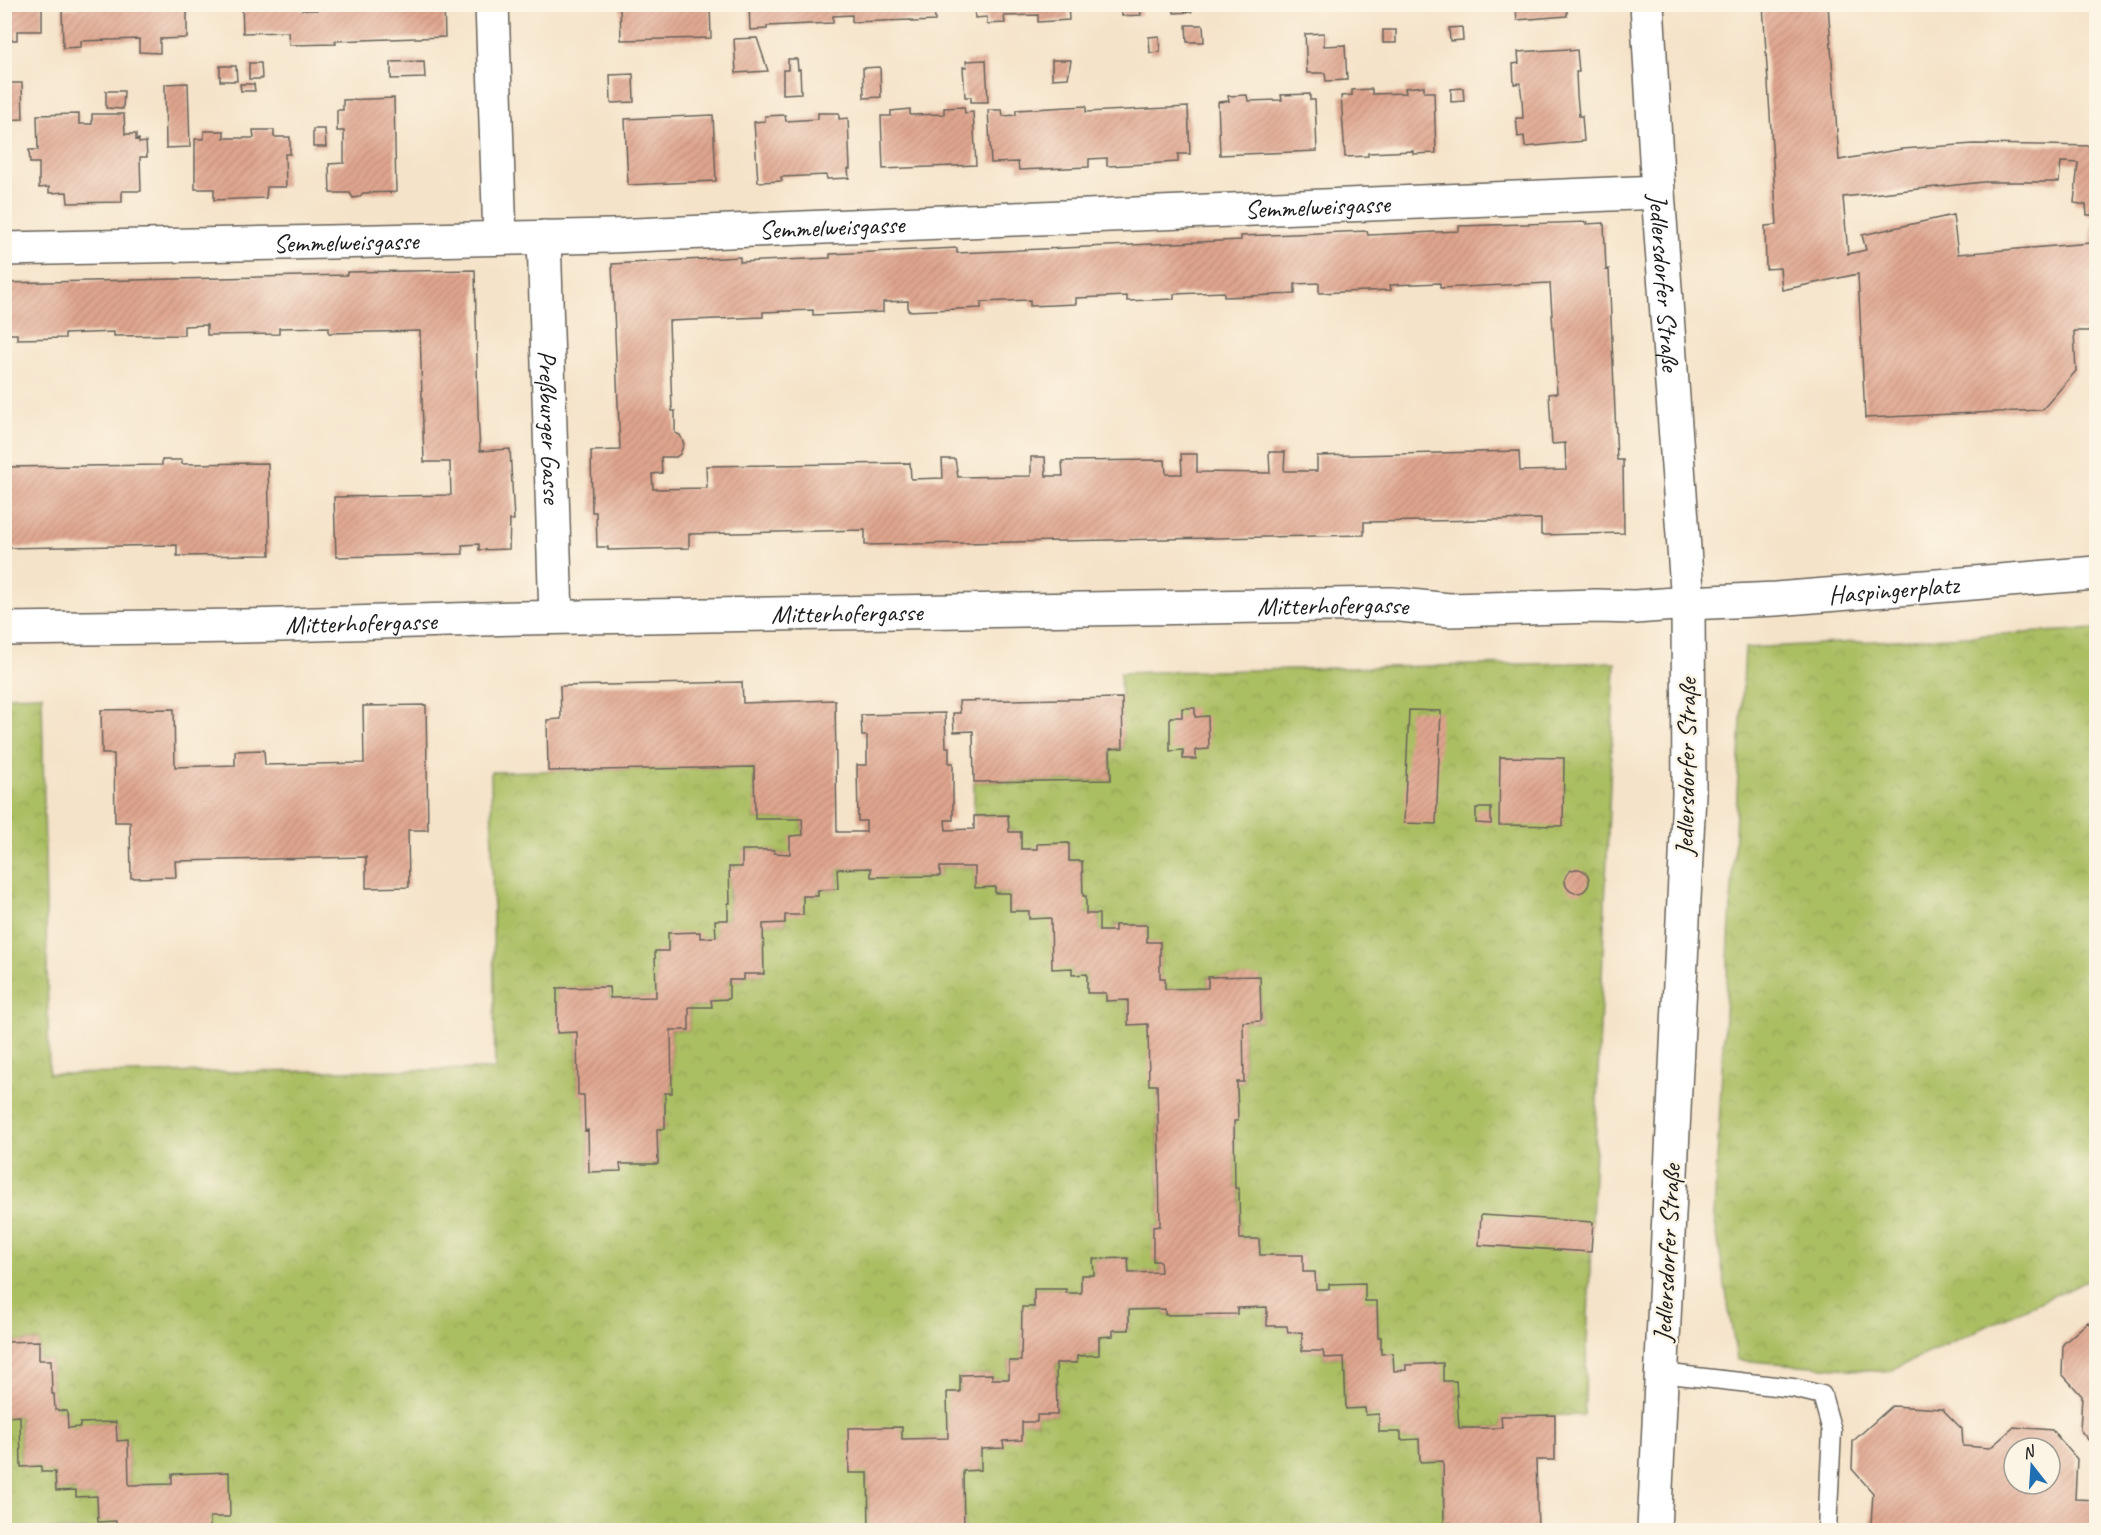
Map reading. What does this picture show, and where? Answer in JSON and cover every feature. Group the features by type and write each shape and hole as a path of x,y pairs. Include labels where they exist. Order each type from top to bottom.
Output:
{"street":[{"path":"492,4 500,238"},
{"name":"Jedlersdorfer Straße","path":"1647,4 1658,192 1689,603 1689,794 1654,1530"},
{"name":"Semmelweisgasse","path":"4,249 611,236 1658,192"},
{"name":"Preßburger Gasse","path":"544,237 556,617"},
{"name":"Haspingerplatz","path":"1689,603 1767,600 2097,573"},
{"name":"Mitterhofergasse","path":"4,629 243,626 556,617 1391,604 1449,610 1635,607 1689,603"}],"lane":[{"path":"1661,1373 1793,1388 1822,1395 1832,1431 1827,1530"}],"green space":[{"path":"2096,629 2096,1276 1887,1372 1737,1360 1714,1216 1745,648"},
{"path":"1615,662 1584,1415 1502,1416 1502,1428 1459,1428 1456,1381 1443,1381 1442,1363 1406,1365 1406,1370 1394,1371 1393,1354 1381,1354 1377,1301 1365,1301 1329,1284 1316,1289 1315,1272 1303,1272 1303,1255 1260,1255 1259,1239 1240,1239 1239,1188 1235,1188 1234,1121 1237,1121 1237,1082 1244,1082 1243,1022 1261,1021 1260,977 1208,977 1208,988 1165,989 1160,978 1160,943 1147,942 1147,925 1115,925 1115,931 1099,931 1099,914 1086,914 1082,861 1069,861 1069,843 1037,849 1021,849 1021,832 1009,832 1008,815 974,816 974,782 1111,780 1110,749 1123,748 1120,673"},
{"path":"42,695 49,1074 495,1069 491,772 754,767 755,819 802,819 803,835 790,854 774,853 773,850 743,850 742,867 730,867 728,920 716,921 716,937 700,938 668,933 668,951 655,952 656,997 610,998 609,987 557,988 558,1033 577,1032 578,1094 584,1095 589,1172 620,1171 620,1164 658,1164 657,1129 665,1129 665,1093 672,1092 671,1030 689,1030 689,1007 711,1007 711,1000 729,999 729,980 744,980 744,974 763,974 763,924 785,923 785,915 803,896 818,896 818,890 838,889 837,869 871,868 872,877 940,876 940,867 975,867 975,887 995,887 995,893 1010,893 1010,911 1029,911 1029,919 1051,918 1072,968 1072,975 1087,974 1087,993 1106,993 1106,1001 1128,1000 1128,1024 1148,1024 1157,1085 1160,1226 1153,1227 1154,1261 1160,1261 1161,1272 1129,1273 1128,1258 1094,1259 1094,1275 1081,1276 1081,1293 1066,1293 1066,1289 1034,1289 1034,1307 1022,1308 1021,1361 1009,1361 1009,1379 992,1379 992,1374 960,1375 960,1392 948,1392 948,1438 902,1439 902,1428 868,1473 869,1530 210,1530 210,1517 172,1474 172,1484 129,1485 128,1441 117,1441 116,1422 81,1423 80,1427 68,1428 67,1411 55,1410 51,1360 39,1360 39,1341 5,1342 4,696"},
{"path":"1267,1307 1267,1326 1287,1326 1288,1333 1302,1332 1302,1351 1323,1351 1324,1358 1344,1357 1346,1409 1365,1408 1366,1415 1379,1414 1379,1432 1401,1432 1402,1440 1419,1439 1420,1462 1443,1461 1444,1523 1450,1523 1450,1530 964,1530 963,1471 981,1470 981,1449 1003,1448 1003,1441 1022,1422 1037,1422 1037,1415 1057,1415 1056,1363 1077,1363 1077,1356 1099,1355 1099,1337 1113,1336 1113,1330 1129,1330 1129,1310 1165,1309 1165,1315 1237,1314 1237,1308"},
{"path":"20,1416 21,1467 41,1466 41,1472 55,1472 56,1491 76,1490 77,1497 97,1496 98,1521 116,1521 116,1530 5,1530 4,1417"}],"building":[{"path":"77,4 187,4 187,38 160,39 160,53 139,52 139,39 81,41 81,47 63,48 62,8 77,8"},
{"path":"242,4 301,4 302,10 317,10 317,4 444,4 445,37 289,45 288,32 243,33"},
{"path":"620,4 710,4 711,38 621,40"},
{"path":"749,4 934,4 935,21 852,22 852,15 833,16 833,23 767,26 767,29 750,30"},
{"path":"974,4 1068,4 1069,20 1038,22 1038,15 1004,16 1005,23 987,24 987,17 975,18"},
{"path":"1111,4 1167,4 1167,6 1140,8 1141,15 1122,16 1121,9 1111,10"},
{"path":"1173,4 1192,4 1192,12 1174,13"},
{"path":"1509,4 1567,4 1567,16 1517,20 1516,9 1509,10"},
{"path":"1763,4 1828,4 1839,160 1902,149 1974,144 2096,146 2096,331 2074,331 2076,371 2042,410 1865,418 1858,274 1782,290 1780,268 1766,269 1765,226 1777,225","holes":["2061,162 2078,163 2074,203 2086,205 2087,215 2094,215 2090,243 1958,254 1953,215 1862,235 1866,250 1848,254 1843,197 1984,182 2059,182"]},
{"path":"4,5 42,5 42,31 17,31 17,40 4,40"},
{"path":"1186,25 1203,25 1204,42 1187,42"},
{"path":"1462,27 1463,40 1450,41 1449,28"},
{"path":"1383,30 1396,30 1396,43 1383,43"},
{"path":"1324,33 1324,46 1345,45 1347,80 1326,81 1325,73 1307,73 1305,34"},
{"path":"1159,36 1160,52 1150,53 1149,37"},
{"path":"757,38 768,71 736,73 734,39"},
{"path":"1569,49 1569,51 1577,50 1579,72 1576,72 1577,95 1584,141 1525,147 1524,136 1518,137 1516,118 1523,118 1520,83 1514,84 1513,64 1519,63 1518,52"},
{"path":"788,59 797,59 798,70 800,69 801,93 783,94 783,70 788,70"},
{"path":"986,60 988,102 971,102 971,97 965,97 963,67 967,67 966,61"},
{"path":"1052,60 1071,60 1068,78 1052,79"},
{"path":"424,61 425,78 391,79 391,62"},
{"path":"249,63 261,63 262,79 249,79"},
{"path":"220,66 236,66 237,81 220,81"},
{"path":"880,67 881,97 864,98 863,68"},
{"path":"4,68 7,68 7,83 22,83 23,119 4,120"},
{"path":"633,74 634,102 611,103 610,75"},
{"path":"188,83 190,147 166,148 165,84"},
{"path":"240,84 254,84 255,91 241,91"},
{"path":"1424,86 1424,92 1434,92 1436,153 1413,154 1413,151 1368,153 1368,156 1345,157 1341,96 1352,95 1352,90 1372,89 1372,94 1406,93 1405,88"},
{"path":"1463,88 1464,101 1451,102 1451,89"},
{"path":"106,91 124,91 123,109 106,108"},
{"path":"1310,94 1310,100 1315,100 1317,151 1220,155 1218,102 1229,101 1228,96 1247,95 1248,101 1282,100 1281,95"},
{"path":"394,98 396,192 363,193 353,198 350,193 330,193 329,164 344,163 344,131 337,131 337,110 343,110 343,100"},
{"path":"1086,106 1086,112 1188,107 1190,154 1178,154 1178,162 1107,166 1107,158 1089,159 1089,167 1019,170 1018,162 991,163 988,110 1002,110 1003,116 1016,115 1016,110"},
{"path":"964,107 965,113 973,112 976,165 883,169 881,116 891,116 891,111 910,109 910,115 944,114 944,108"},
{"path":"818,113 839,113 839,119 848,118 849,178 827,179 826,175 781,177 782,181 758,182 754,122 765,121 765,116 785,115 786,121 818,119"},
{"path":"79,114 79,124 92,124 92,114 124,114 125,134 136,134 136,140 139,139 139,143 146,142 147,157 140,157 141,191 122,191 122,202 68,203 67,192 49,193 49,187 39,188 39,163 30,163 29,150 38,150 37,115"},
{"path":"713,115 716,181 628,185 625,119"},
{"path":"313,129 325,129 326,147 313,147"},
{"path":"253,130 274,130 274,137 290,137 290,154 285,154 286,187 267,187 266,198 214,200 214,189 195,189 195,139 204,139 204,131 224,131 224,138 254,138"},
{"path":"1604,223 1606,270 1609,269 1617,460 1623,460 1624,533 1541,535 1541,519 1364,522 1364,535 865,545 865,530 689,534 689,548 608,550 608,547 597,547 596,512 592,512 591,451 620,450 612,264 740,257 740,262 830,258 830,254 957,248 957,253 1241,240 1241,236 1367,231 1368,235 1459,231 1459,226","holes":["1319,283 1319,293 1391,290 1390,285 1440,283 1440,288 1550,283 1557,393 1549,394 1552,444 1565,443 1566,470 1520,471 1519,451 1317,456 1317,471 1284,471 1285,452 1269,452 1270,473 1197,472 1197,454 1181,454 1182,474 1166,474 1165,460 1062,461 1063,476 1046,476 1045,457 1031,457 1031,476 958,477 955,459 942,459 943,478 911,479 910,463 706,466 707,488 653,489 652,474 662,473 661,457 676,457 680,454 684,444 680,435 675,433 675,411 672,411 669,321 763,317 763,312 813,310 813,315 883,312 883,302 908,301 908,311 981,308 981,302 1030,300 1030,306 1076,304 1076,298 1127,296 1127,301 1174,299 1174,294 1224,292 1224,297 1295,294 1295,284"]},
{"path":"475,270 480,451 510,449 514,520 510,520 509,549 479,550 479,544 462,545 463,554 336,557 334,497 451,495 450,462 424,462 420,331 329,333 329,327 279,328 279,334 207,335 207,325 184,326 184,335 114,336 114,332 65,334 65,338 17,339 17,334 4,334 4,283"},
{"path":"162,460 182,460 182,464 268,463 270,555 177,556 177,545 4,548 4,467 162,465"},
{"path":"742,682 743,703 835,700 837,832 866,832 866,821 858,821 857,765 867,765 867,736 862,736 861,715 945,713 946,747 949,747 949,763 953,763 953,820 945,820 946,830 974,829 974,816 1008,815 1009,832 1021,832 1021,849 1037,849 1037,844 1069,843 1069,861 1082,861 1086,914 1099,914 1099,931 1115,931 1115,925 1147,925 1147,942 1160,942 1160,978 1165,978 1165,989 1208,988 1208,977 1260,976 1261,1021 1243,1022 1244,1082 1237,1082 1238,1121 1234,1121 1235,1188 1239,1188 1240,1239 1259,1239 1260,1255 1303,1255 1303,1272 1315,1272 1316,1289 1329,1289 1329,1284 1365,1283 1365,1301 1377,1301 1381,1354 1393,1353 1394,1371 1406,1370 1406,1365 1443,1363 1443,1381 1456,1381 1459,1428 1502,1428 1501,1416 1555,1415 1555,1460 1536,1460 1538,1530 1450,1530 1450,1523 1444,1524 1443,1461 1420,1462 1419,1439 1401,1440 1401,1432 1379,1432 1379,1414 1366,1415 1365,1408 1346,1409 1344,1357 1324,1358 1323,1351 1302,1351 1302,1332 1288,1333 1287,1326 1267,1326 1267,1307 1237,1308 1237,1314 1165,1315 1165,1309 1129,1310 1129,1330 1113,1330 1113,1336 1099,1337 1099,1355 1077,1356 1077,1363 1056,1363 1057,1415 1037,1415 1037,1422 1022,1422 1022,1440 1003,1441 1004,1448 981,1449 981,1470 963,1471 964,1530 869,1530 868,1473 849,1473 848,1428 902,1427 902,1439 948,1438 947,1392 960,1392 960,1375 992,1374 992,1379 1009,1379 1009,1361 1021,1361 1022,1307 1034,1307 1034,1289 1066,1289 1066,1293 1081,1293 1081,1275 1094,1275 1093,1259 1128,1258 1129,1273 1161,1272 1160,1261 1153,1261 1153,1227 1160,1226 1159,1157 1157,1085 1149,1085 1148,1024 1128,1025 1128,1000 1106,1001 1106,993 1087,993 1087,974 1072,975 1072,968 1052,969 1051,918 1029,919 1029,911 1010,911 1010,893 995,893 995,887 975,888 975,867 940,867 940,876 871,877 871,868 837,869 838,889 818,890 818,896 803,896 803,915 785,915 785,923 763,924 764,974 744,974 744,980 729,980 729,999 711,1000 712,1007 689,1007 689,1030 671,1030 672,1093 665,1093 665,1129 657,1129 658,1164 620,1164 621,1171 589,1172 584,1095 578,1095 577,1032 557,1033 557,988 609,987 610,998 656,997 655,951 668,951 668,933 700,932 700,938 716,937 715,920 728,920 729,867 742,867 742,850 774,850 774,853 790,854 790,836 803,835 802,819 755,819 754,767 548,771 547,720 561,719 560,686"},
{"path":"1122,698 1123,748 1110,749 1111,780 974,782 973,731 954,732 953,713 960,713 959,701"},
{"path":"426,705 428,830 408,830 409,887 366,888 366,857 175,861 176,877 131,878 130,822 115,822 114,754 102,754 101,710 174,709 175,767 235,765 235,751 264,750 265,765 364,763 363,706"},
{"path":"1182,708 1195,708 1195,717 1208,716 1209,749 1196,750 1196,759 1183,759 1183,750 1170,751 1170,717 1182,717"},
{"path":"1409,710 1441,711 1436,824 1404,823"},
{"path":"1500,757 1564,758 1563,826 1499,825"},
{"path":"1476,808 1491,808 1491,824 1476,823"},
{"path":"1577,869 1586,872 1589,881 1586,890 1577,893 1568,890 1565,881 1568,872"},
{"path":"1481,1215 1593,1222 1591,1252 1479,1245"},
{"path":"2088,1322 2096,1331 2096,1449 2080,1430 2082,1396 2062,1374 2063,1344"},
{"path":"39,1341 39,1360 51,1360 55,1410 67,1411 68,1428 80,1427 80,1423 116,1422 117,1441 128,1440 129,1485 172,1484 172,1474 229,1472 230,1517 210,1517 210,1530 116,1530 116,1521 98,1522 97,1496 76,1497 76,1490 56,1491 55,1472 41,1472 41,1466 21,1467 20,1416 4,1417 4,1342"},
{"path":"1892,1406 1942,1409 1962,1429 1963,1446 1990,1448 2002,1438 2002,1496 2062,1496 2062,1442 2077,1459 2075,1499 2096,1500 2096,1530 1876,1530 1871,1524 1873,1493 1852,1469 1853,1441"},
{"path":"2014,1427 2052,1430 2057,1436 2004,1436"}]}
